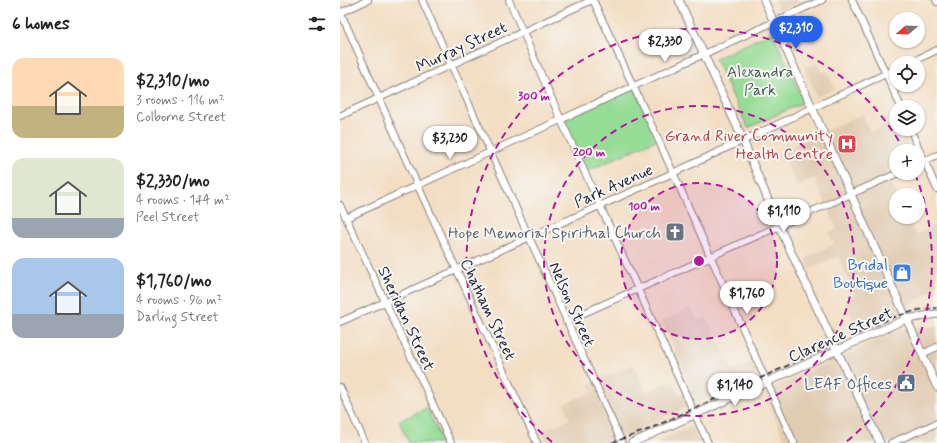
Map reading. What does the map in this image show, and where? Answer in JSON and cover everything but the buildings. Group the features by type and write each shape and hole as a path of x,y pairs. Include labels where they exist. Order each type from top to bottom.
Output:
{"main road":[{"path":"679,0 705,55 779,226 880,443"},
{"path":"764,0 937,387"},
{"name":"Clarence Street","path":"632,443 906,319 937,314"}],"street":[{"path":"340,12 368,0"},
{"name":"Nelson Street","path":"422,0 622,443"},
{"path":"509,0 561,120 708,443"},
{"path":"593,0 634,87 794,443"},
{"name":"Murray Street","path":"340,116 593,0"},
{"path":"346,218 417,184 705,55 822,0"},
{"path":"852,0 898,100"},
{"name":"Chatham Street","path":"340,12 380,98 417,184 537,443"},
{"path":"924,56 937,50"},
{"name":"Park Avenue","path":"340,322 530,237 889,72"},
{"path":"937,155 925,160 937,189"},
{"path":"566,321 639,290 710,256 851,196 889,177"},
{"name":"Sheridan Street","path":"340,205 451,443"},
{"path":"922,354 937,347"},
{"path":"340,387 366,443"},
{"path":"891,443 937,423"}],"shaded area":[{"path":"774,0 801,0 779,10"},
{"path":"817,62 822,73 827,70 835,89 817,97 804,68"},
{"path":"862,114 870,132 889,123 889,136 905,136 909,144 889,144 889,168 886,169 889,180 891,180 894,188 889,188 889,224 910,224 916,235 937,224 937,288 899,312 858,332 845,301 855,295 838,257 810,269 806,258 834,244 829,232 837,229 814,178 797,186 781,151"},
{"path":"691,308 697,321 706,317 733,370 752,362 757,375 610,442 547,443 542,431 570,419 564,404 592,392 589,385 633,364 646,392 672,380 679,395 693,389 662,321"},
{"path":"937,326 937,443 786,443 764,392 902,329"},
{"path":"692,426 700,443 654,443"}],"green space":[{"name":"Alexandra Park","path":"772,32 804,102 748,128 715,59"},
{"path":"634,87 658,139 585,172 561,120"},
{"path":"427,408 443,443 409,443 399,421"}],"railway":[{"path":"611,443 647,430 894,317 918,310 937,308"}],"place":[{"name":"Grand River Community Health Centre","path":"847,144"},
{"name":"Hope Memorial Spiritual Church","path":"675,232"},
{"name":"Bridal Boutique","path":"902,273"},
{"name":"LEAF Offices","path":"906,383"}]}
